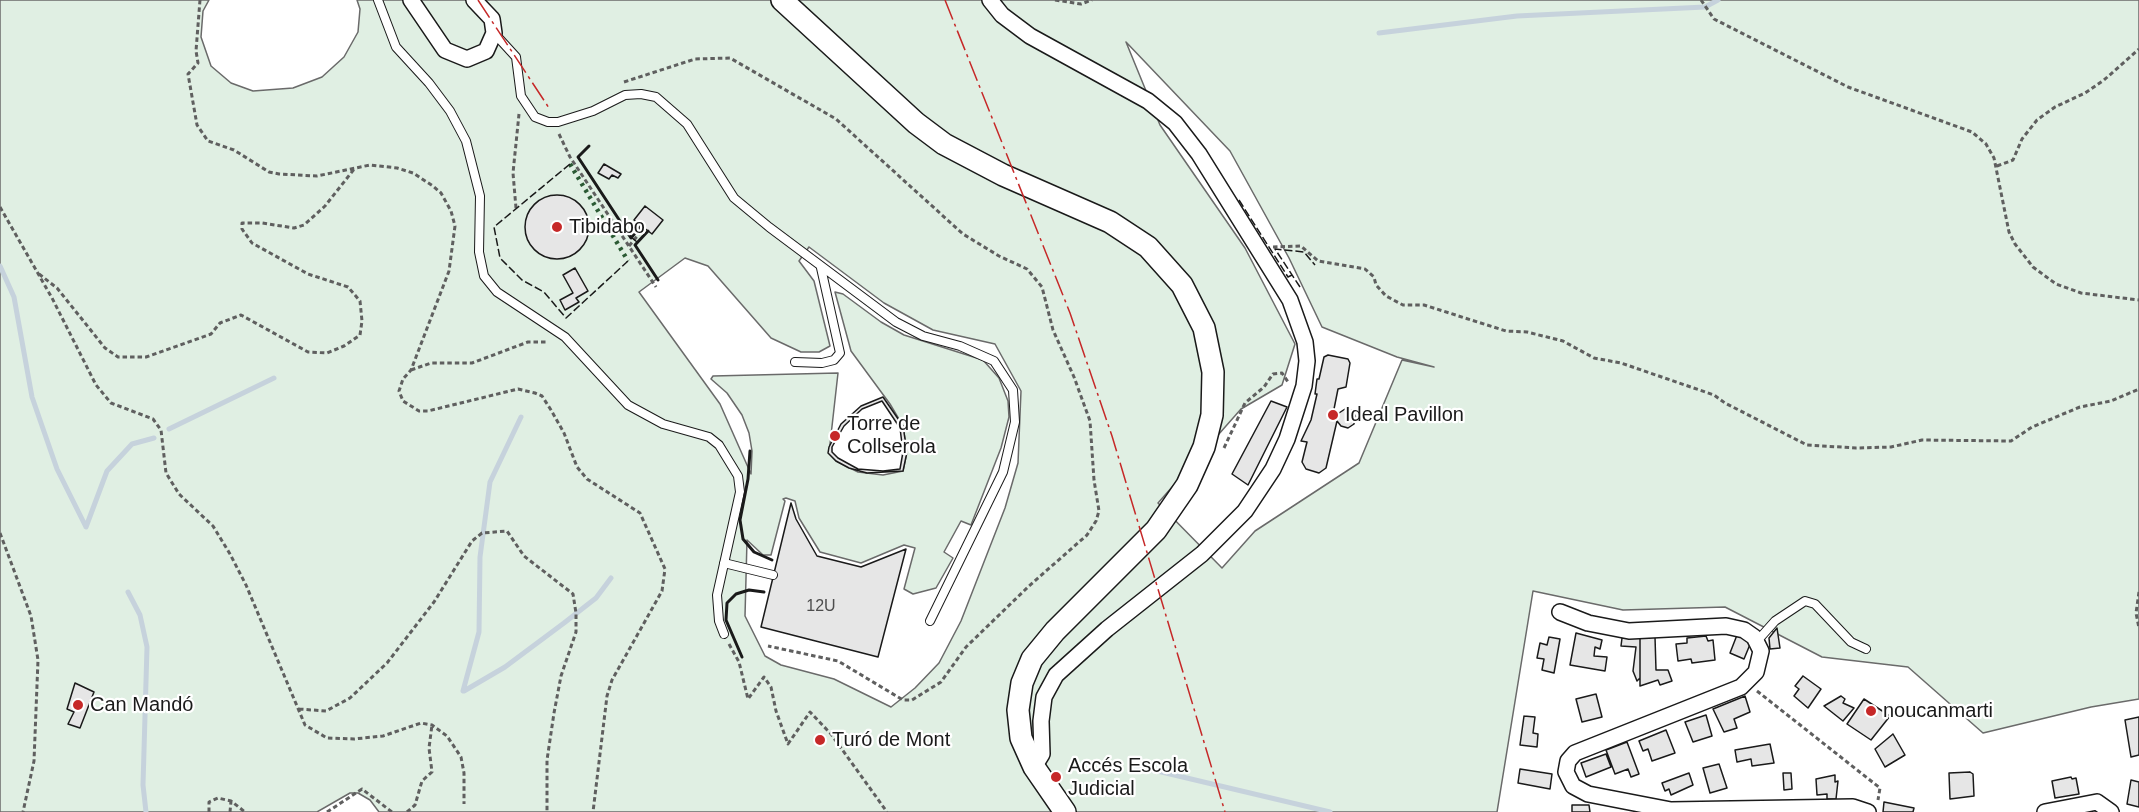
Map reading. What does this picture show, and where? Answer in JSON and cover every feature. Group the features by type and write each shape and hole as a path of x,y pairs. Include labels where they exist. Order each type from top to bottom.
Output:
{"street":[{"path":"411,0 439,43 459,58 473,58 486,51 494,33 492,18 474,0"},
{"path":"782,0 916,123 944,144 1003,175 1110,222 1148,247 1182,285 1204,328 1212,358 1214,393 1209,431 1197,466 1155,530 1055,631 1032,659 1022,683 1018,710 1021,738 1034,767 1065,812"},
{"path":"990,0 1002,15 1030,36 1157,107 1175,123 1199,154 1290,300 1306,351 1306,374 1287,440 1272,469 1245,511 1202,554 1107,629 1056,675 1044,697 1041,721 1042,754 1034,767"},
{"path":"1560,612 1617,630 1642,632 1716,625 1744,630 1758,640 1761,651 1759,665 1747,683 1575,753 1566,766 1569,782 1588,794 1671,810 1853,807 1868,812"},
{"path":"2045,812 2097,802 2111,812"}],"lane":[{"path":"378,0 396,47 429,83 462,132 474,166 480,196 479,252 484,276 497,292 565,337 628,405 663,424 709,437 719,445 738,476 740,492 717,595 719,621 724,634"},
{"path":"494,33 516,57 521,96 535,117 553,122 582,115 633,94 648,95 672,109 687,124 734,198 822,268 896,322 923,336 960,346 994,361 1013,390 1015,422 1003,472 930,621"},
{"path":"795,362 822,363 834,360 840,353 822,268"},
{"path":"724,563 773,575"},
{"path":"1758,640 1775,621 1805,601 1815,604 1851,642 1866,649"}],"path":[{"path":"200,0 196,51 198,63 188,74 196,125 208,141 234,150 269,172 279,174 317,176 383,165 413,173 441,193 452,211 455,226 449,271 411,370 403,379 399,391 403,401 419,411 447,407 518,388 542,396 564,433 577,467 587,479 640,513 665,569 662,591 612,680 607,696 593,812"},
{"path":"1055,0 1081,4 1092,0"},
{"path":"1701,0 1714,19 1848,87 1972,132 1986,144 1997,166 2009,232 2014,244 2033,267 2056,284 2081,293 2139,300"},
{"path":"1997,166 2013,160 2022,139 2037,120 2055,106 2085,93 2104,80 2139,49"},
{"path":"619,98 614,87 628,80 695,59 723,57 737,60 836,119 963,234 999,256 1027,269 1042,287 1053,330 1090,421 1099,511 1096,521 1087,535 1029,586 966,647 941,682 912,700 903,700 837,661 768,646"},
{"path":"516,208 513,173 521,96"},
{"path":"553,122 570,157 656,288"},
{"path":"35,271 57,288 105,348 118,357 146,357 211,334 220,323 241,315 308,352 327,353 344,346 360,334 362,321 360,301 348,287 308,274 252,243 242,229 242,223 262,223 294,228 304,225 320,212 355,168"},
{"path":"0,207 52,298 96,386 111,404 153,419 161,430 166,473 179,494 213,526 230,554 246,585 305,725 327,738 382,736 421,723 432,725 447,736 461,757 465,773 464,804"},
{"path":"629,246 644,228"},
{"path":"1268,250 1274,246 1301,246 1318,261 1365,269 1374,277 1376,285 1386,296 1403,305 1424,305 1506,331 1527,332 1563,341 1594,358 1621,363 1672,382 1681,383 1714,395 1807,445 1856,448 1891,447 1922,440 2011,441 2032,427 2080,407 2111,401 2139,389"},
{"path":"411,370 431,363 472,363 528,342 554,341 565,337"},
{"path":"1221,453 1245,403 1264,387 1273,374 1278,373 1286,377 1290,399 1299,404"},
{"path":"299,709 326,711 350,698 387,663 435,602 472,541 482,533 507,531 524,556 573,594 576,613 576,632 561,676 547,760 547,812"},
{"path":"0,533 31,616 38,660 34,761 23,812"},
{"path":"2139,592 2136,613 2139,628"},
{"path":"724,634 739,662 748,699 764,677 771,687 776,711 788,744 810,712 831,734 887,812"},
{"path":"1758,692 1880,788"},
{"path":"407,812 415,805 422,781 432,772 429,748 432,725"},
{"path":"327,812 362,789 392,812"},
{"path":"209,812 209,802 218,798 231,801 245,812"},
{"path":"231,801 231,812"}],"green space":[{"path":"0,0 209,0 203,11 201,37 211,66 231,83 253,91 293,88 322,77 344,57 358,32 360,9 357,0 2139,0 2139,699 2091,707 1983,733 1908,667 1822,657 1725,607 1623,610 1533,591 1497,812 379,812 370,800 358,793 350,793 317,812 0,812","holes":["1126,42 1230,151 1289,258 1322,327 1397,357 1434,367 1402,360 1359,463 1255,531 1222,568 1158,503 1241,409 1282,385 1295,344 1245,248 1160,125","809,247 884,303 933,330 995,344 1021,391 1018,463 1005,508 961,621 939,663 915,688 891,707 834,679 781,665 765,656 745,616 747,540 763,555 771,555 785,501 783,499 786,498 795,501 799,518 820,552 861,563 904,545 915,548 904,589 913,594 936,588 953,558 944,552 961,521 971,525 1001,448 1009,417 1008,401 999,378 983,360 904,335 881,322 843,294 835,292 851,351 890,404 903,426 907,452 903,471 883,475 858,472 836,461 829,453 838,373 713,376 711,379 727,393 742,415 749,433 752,451 751,474 720,404 639,292 685,258 708,266 771,338 801,352 819,352 830,346 814,281 799,261"]}],"building":[{"path":"604,164 621,174 618,178 612,175 609,179 598,173"},
{"name":"Tibidabo","path":"557,195 575,201 583,209 589,227 583,245 575,253 557,259 539,253 531,245 525,227 531,209 539,201"},
{"path":"645,206 663,220 652,234 634,220"},
{"path":"575,268 588,291 576,298 579,302 565,310 560,300 573,293 563,275"},
{"name":"Ideal Pavillon","path":"1328,355 1348,359 1350,363 1346,387 1338,389 1334,409 1339,413 1345,409 1352,410 1356,417 1354,424 1348,428 1341,426 1337,421 1326,468 1319,473 1306,469 1302,462 1307,442 1301,441 1311,420 1317,394 1315,394 1317,379 1319,379 1324,357"},
{"name":"Torre de Collserola","path":"883,397 903,426 907,452 903,471 867,473 849,468 836,461 828,453 841,424 861,406","holes":["882,401 900,428 903,452 900,469 883,471 858,469 832,452 832,447 844,426 862,409"]},
{"path":"1271,401 1287,407 1248,485 1232,474"},
{"path":"791,503 796,519 817,556 861,567 906,549 878,657 761,627"},
{"path":"1777,628 1780,648 1770,649 1769,638"},
{"path":"1576,633 1602,640 1600,649 1595,647 1594,656 1607,657 1605,671 1570,665"},
{"path":"1737,635 1751,642 1744,659 1730,653"},
{"path":"1706,636 1708,641 1713,640 1715,660 1692,663 1691,659 1678,661 1676,644 1687,643 1687,638"},
{"path":"1549,637 1560,639 1554,673 1542,670 1544,659 1537,658 1540,643 1547,645"},
{"path":"1655,637 1656,670 1668,670 1672,681 1660,685 1658,680 1640,686 1640,638"},
{"path":"1622,638 1640,638 1640,678 1637,681 1633,671 1636,647 1621,646"},
{"path":"1803,676 1821,689 1808,708 1794,696 1799,689 1795,686"},
{"name":"Can Mandó","path":"75,683 94,692 80,728 68,724 74,712 67,709"},
{"path":"1596,694 1602,717 1582,722 1576,699"},
{"path":"1745,696 1750,712 1734,719 1737,728 1724,732 1713,709"},
{"path":"1841,696 1845,699 1843,703 1854,708 1843,721 1824,706"},
{"path":"1864,699 1890,716 1871,740 1847,724"},
{"path":"1706,715 1712,736 1693,742 1685,722"},
{"path":"1524,716 1535,717 1533,733 1538,734 1537,747 1520,745"},
{"path":"2139,717 2139,755 2131,757 2125,720"},
{"path":"1666,730 1675,753 1652,761 1648,749 1643,751 1639,741"},
{"path":"1893,734 1905,755 1885,767 1875,749"},
{"path":"1627,742 1639,774 1631,777 1628,769 1615,774 1606,750"},
{"path":"1770,744 1774,763 1752,766 1751,759 1737,762 1735,750"},
{"path":"1606,754 1611,767 1586,777 1581,763"},
{"path":"1719,764 1727,788 1710,793 1703,768"},
{"path":"1520,769 1552,774 1550,789 1518,783"},
{"path":"1970,772 1973,774 1974,796 1950,799 1949,773"},
{"path":"1689,773 1693,785 1671,795 1669,789 1665,791 1662,783"},
{"path":"1783,773 1791,773 1792,789 1784,790"},
{"path":"1835,775 1835,782 1838,781 1836,799 1827,799 1827,794 1817,795 1816,779"},
{"path":"2076,778 2079,794 2055,798 2052,781"},
{"path":"2131,780 2139,782 2139,807 2127,804"},
{"path":"1884,802 1914,808 1913,812 1883,812"},
{"path":"1572,805 1589,805 1590,812 1572,812"}],"waterway":[{"path":"1379,33 1517,16 1705,7 1718,0"},
{"path":"0,266 14,297 32,397 57,469 86,527"},
{"path":"169,429 274,378"},
{"path":"463,691 479,632 480,557 490,482 521,417"},
{"path":"86,527 107,471 132,444 154,438"},
{"path":"464,691 505,667 564,623 596,598 611,578"},
{"path":"128,592 140,615 147,647 143,785 146,812"},
{"path":"1132,765 1330,812"}],"hedge":[{"path":"570,164 628,261"}],"fence":[{"path":"570,164 494,227 500,258 522,280 544,292 566,318 628,261"},
{"path":"1239,200 1288,277 1292,275"},
{"path":"631,237 637,242"},
{"path":"1300,287 1275,249 1304,252 1315,265"}],"wall":[{"path":"589,146 578,157 631,238 641,226"},
{"path":"648,231 635,245 658,280"},
{"path":"750,451 748,479 740,520 743,539 754,552 772,560"},
{"path":"742,657 726,620 727,603 736,594 749,590 764,592"}],"power":[{"path":"478,0 549,108"},
{"path":"945,0 1070,313 1112,436 1225,812"}],"place":[{"name":"Tibidabo","path":"557,227"},
{"name":"Ideal Pavillon","path":"1333,415"},
{"name":"Torre de Collserola","path":"835,436"},
{"name":"Can Mandó","path":"78,705"},
{"name":"noucanmarti","path":"1871,711"},
{"name":"Turó de Mont","path":"820,740"},
{"name":"Accés Escola Judicial","path":"1056,777"}]}
